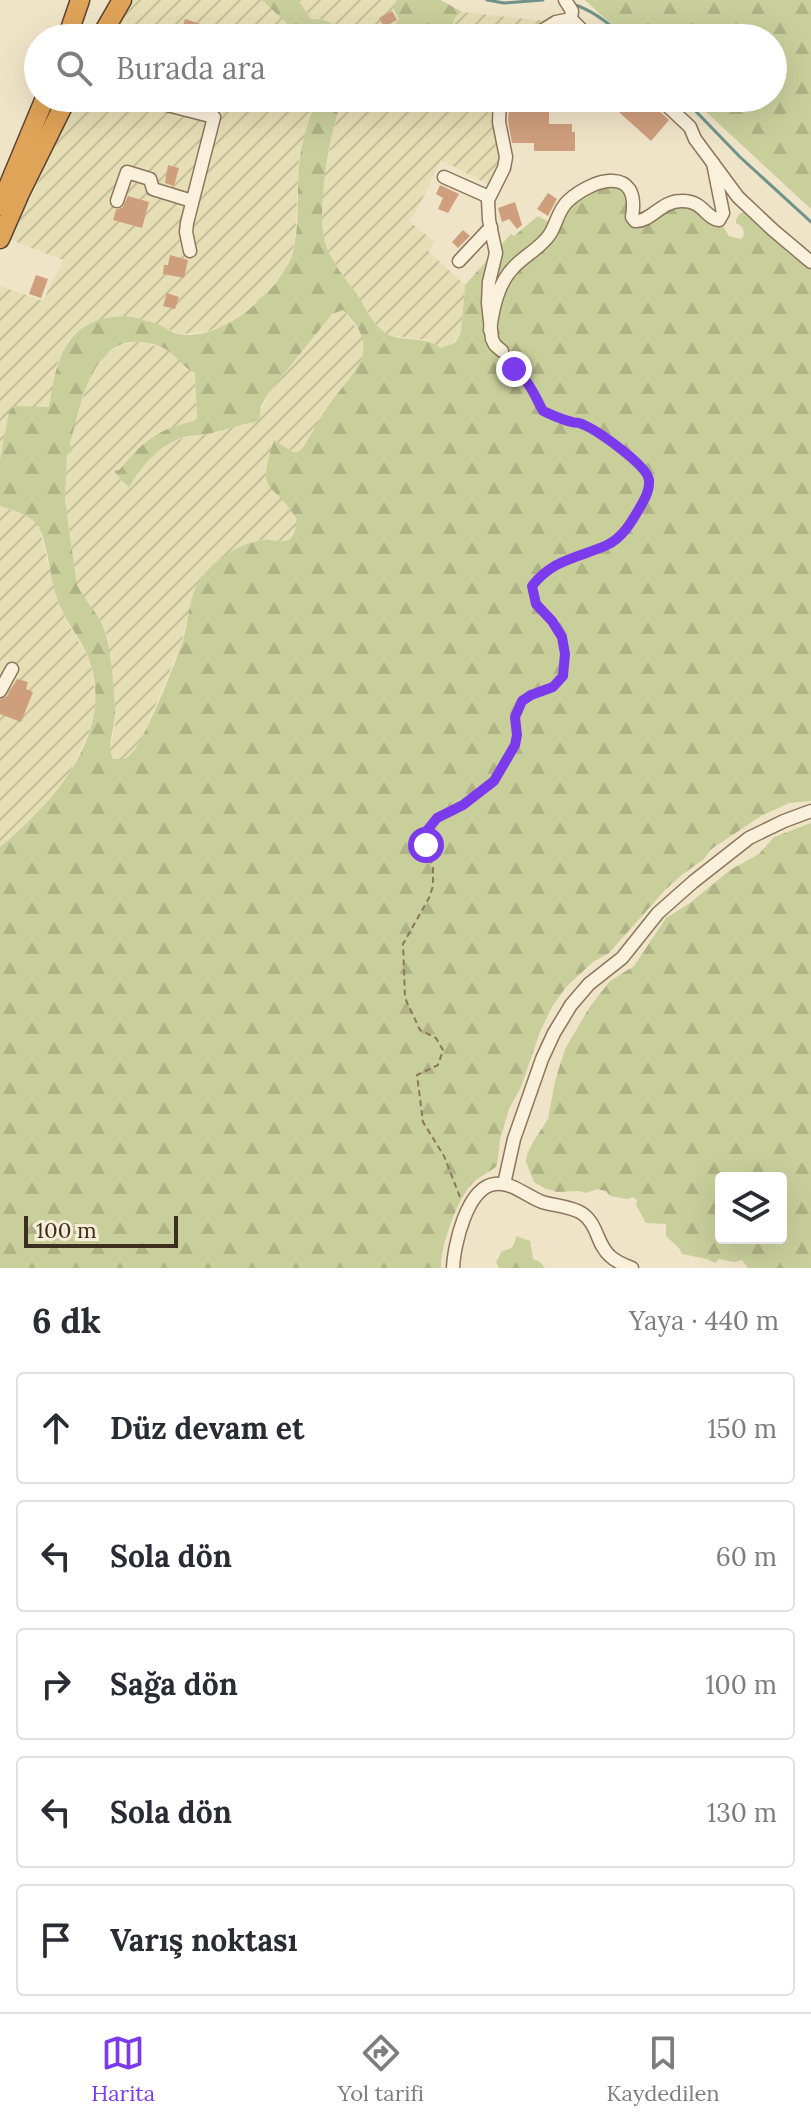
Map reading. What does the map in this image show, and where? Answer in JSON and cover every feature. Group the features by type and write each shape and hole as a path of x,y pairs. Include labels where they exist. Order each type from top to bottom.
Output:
{"highway":[{"path":"72,24 80,0"},
{"path":"108,24 122,0"},
{"path":"0,206 39,112"},
{"path":"0,239 60,112"}],"street":[{"path":"553,24 569,10"},
{"path":"190,251 186,232 214,117 195,112"},
{"path":"499,112 506,160 489,197 488,209 496,253 488,293 490,330 495,345 502,351"},
{"path":"674,112 690,127 695,139 738,197 811,262"},
{"path":"490,330 496,301 509,273 546,239 569,200 596,185 617,181 627,185 633,196 634,221 641,222 663,206 680,201 700,206 714,220 719,220 722,208 713,163"},
{"path":"117,201 127,172 150,179 153,189 192,201"},
{"path":"444,177 489,197"},
{"path":"459,261 491,227"},
{"path":"0,691 12,669"},
{"path":"504,1184 514,1139 542,1059 571,1005 589,984 622,958 658,913 693,882 749,838 811,811"},
{"path":"453,1268 456,1242 466,1213 481,1190 490,1185 504,1184 542,1202 581,1213 592,1223 611,1258 632,1268"}],"path":[{"path":"466,1213 444,1156 423,1122 417,1075 438,1065 443,1050 436,1038 420,1030 405,998 403,944 433,886 433,868 425,833 437,818 463,805 494,781 515,745 515,717 522,701 553,687 563,676 565,654 562,637 536,604 532,586 541,574 557,564 619,538 648,492 649,482 648,475 637,463 596,432 581,423 543,411 530,386 502,351"}],"shaded area":[{"path":"133,0 262,0 287,24 118,24"},
{"path":"298,0 396,0 400,21 394,24 329,24 319,18 311,19"},
{"path":"462,12 556,22 453,24"},
{"path":"70,112 313,112 299,158 295,242 287,267 258,302 224,326 205,332 180,334 132,317 115,316 77,332 69,339 58,361 49,408 14,406 9,411 0,460 0,286 43,301 63,260 11,240"},
{"path":"339,112 501,112 505,147 493,187 441,160 409,221 435,242 428,251 465,285 461,333 451,346 441,348 428,340 386,334 331,258 324,239 321,215 322,190"},
{"path":"343,310 363,337 364,350 360,363 298,452 275,440 297,524 291,537 284,541 253,542 205,572 194,592 181,644 141,740 131,755 124,759 112,759 110,749 115,709 107,636 103,624 77,585 65,500 67,455 71,451 69,444 95,367 101,358 118,346 144,342 171,352 186,369 195,373 197,418 159,432 133,453 115,472 129,486 158,450 169,443 219,432 259,416 267,395 332,314"},
{"path":"0,506 25,515 39,527 57,600 88,656 96,702 89,732 69,774 37,814 0,847"}],"green space":[{"path":"262,0 298,0 311,19 333,24 287,24"},
{"path":"396,0 441,0 462,12 453,24 394,24 400,21 393,7"},
{"path":"585,0 811,0 811,209 706,112 787,112 787,24 611,24"},
{"path":"312,112 338,112 329,147 322,206 326,246 379,328 396,337 427,341 441,348 455,343 461,333 465,285 511,234 514,236 538,216 554,225 561,209 595,185 624,184 633,218 677,201 722,225 729,236 741,239 744,230 736,221 744,212 811,270 811,801 789,803 761,816 710,850 704,859 666,889 609,953 593,962 566,987 540,1032 521,1087 509,1109 500,1140 497,1166 474,1182 460,1201 446,1237 441,1268 0,1268 0,847 40,810 74,765 87,740 94,714 95,687 89,659 56,595 39,527 26,516 0,506 0,460 9,411 14,406 49,407 66,345 84,327 96,321 132,317 176,333 194,335 226,325 268,292 292,255 297,228 300,157","holes":["343,310 362,337 363,348 356,370 303,447 293,452 274,440 266,479 296,518 294,533 285,541 263,540 243,546 223,557 206,572 195,589 182,643 143,735 128,757 113,759 110,748 115,710 110,652 101,622 77,585 65,500 67,455 72,451 70,444 80,406 95,369 106,354 120,345 138,342 161,347 195,373 197,418 152,438 119,470 114,471 129,487 152,456 176,440 259,421 261,406 267,395 332,314"]},
{"path":"811,823 811,1268 748,1268 742,1260 719,1259 715,1263 682,1254 666,1236 666,1224 646,1223 633,1197 610,1196 606,1191 597,1189 586,1193 557,1192 544,1188 534,1182 526,1162 533,1142 548,1119 565,1049 589,1008 610,981 634,966 666,918 730,870 759,854 774,837"},
{"path":"516,1236 530,1241 533,1259 545,1268 499,1268 496,1262 502,1251 512,1246"}],"building":[{"path":"392,11 397,20 382,24 379,18"},
{"path":"185,19 201,24 183,24"},
{"path":"509,112 549,112 549,124 572,124 575,151 534,151 534,143 512,143"},
{"path":"619,112 660,112 669,120 651,141"},
{"path":"168,165 179,168 174,186 165,183"},
{"path":"440,185 459,194 448,213 438,209 443,198 436,194"},
{"path":"548,193 557,199 548,216 537,209"},
{"path":"128,196 149,202 142,228 113,220 116,210 123,207"},
{"path":"515,202 522,225 517,229 509,219 502,222 498,208"},
{"path":"463,230 470,236 458,248 452,242"},
{"path":"170,255 188,260 184,278 163,274"},
{"path":"36,275 48,279 41,298 29,294"},
{"path":"167,293 179,297 175,309 163,306"},
{"path":"17,679 28,682 26,689 33,692 21,722 0,714 0,700 7,696"}],"waterway":[{"path":"487,0 504,3 543,0"},
{"path":"572,4 608,24"},
{"path":"697,112 811,222"}],"route":[{"path":"426,845 425,833 437,818 463,805 494,781 515,745 515,717 522,701 553,687 563,676 565,654 562,637 536,604 532,586 541,574 557,564 619,538 648,492 648,475 637,463 581,423 543,411 530,386 514,369"}]}
